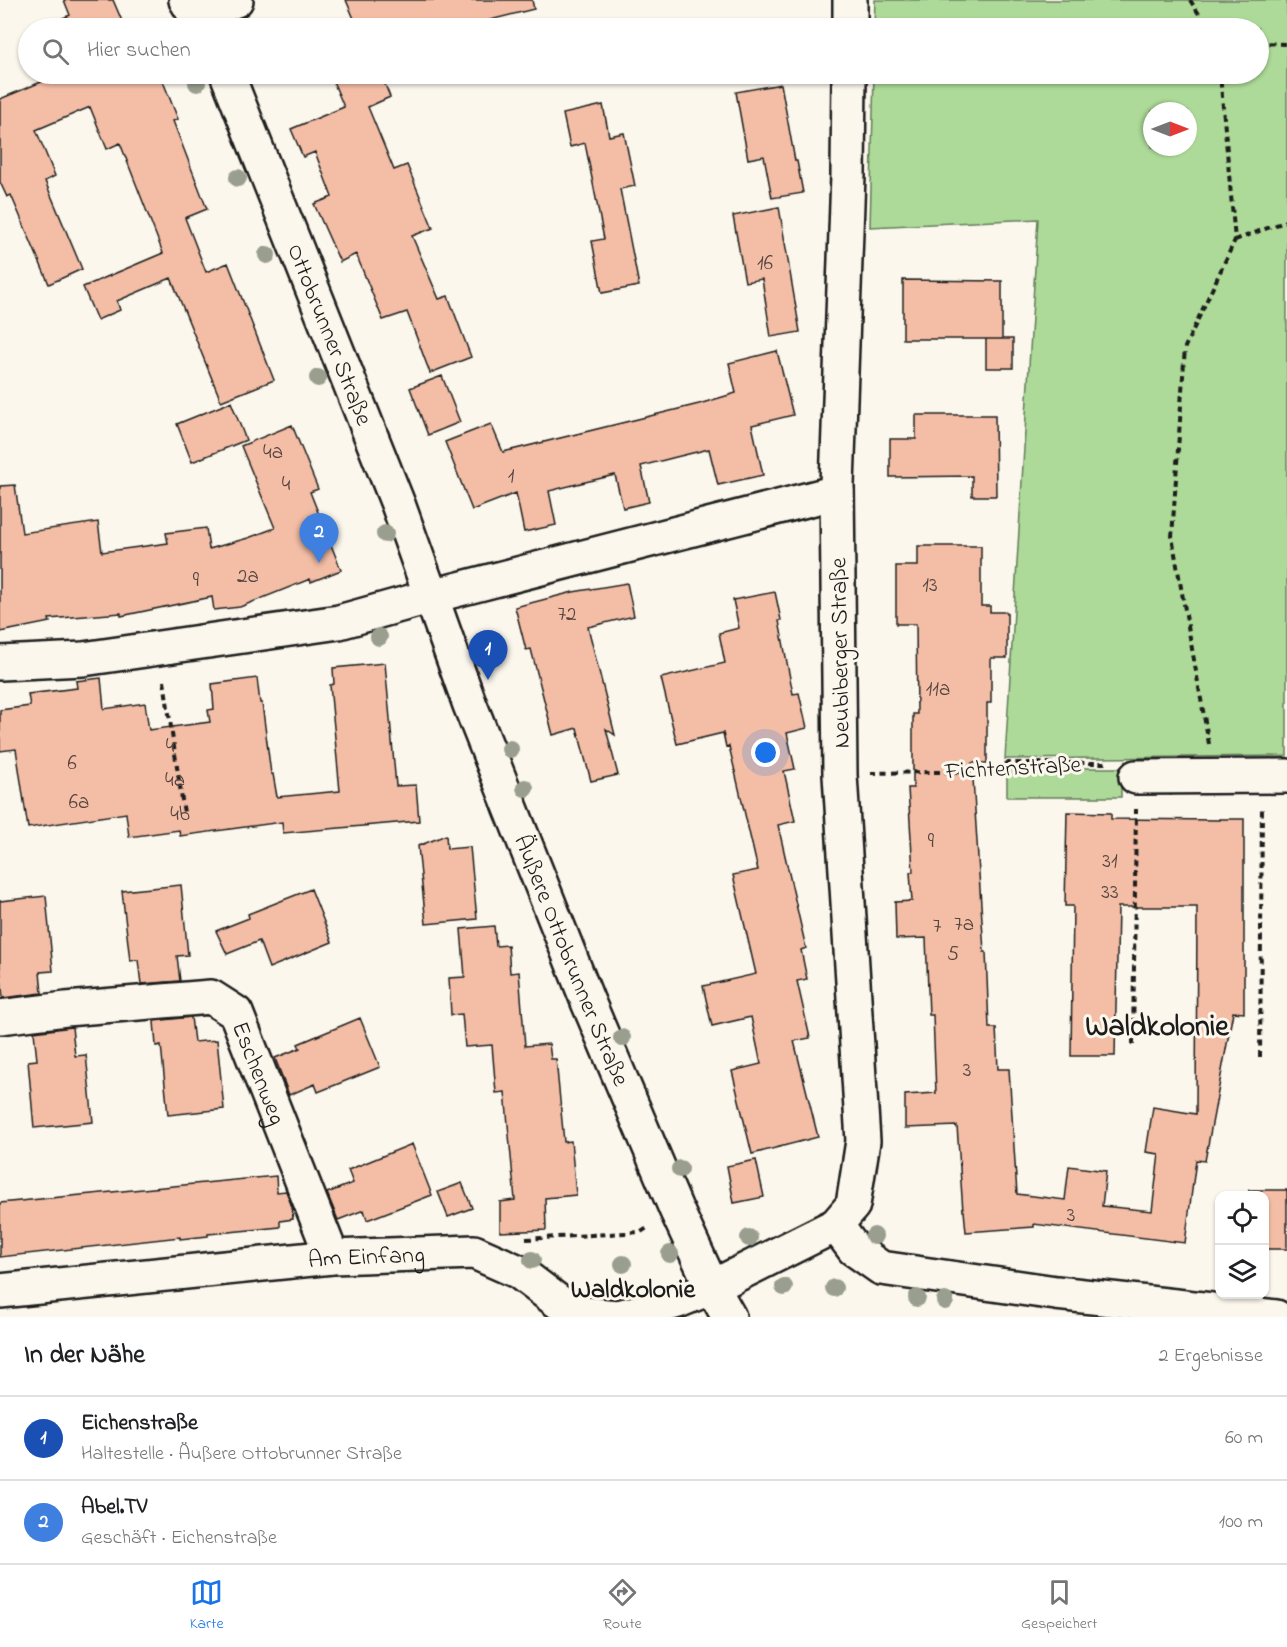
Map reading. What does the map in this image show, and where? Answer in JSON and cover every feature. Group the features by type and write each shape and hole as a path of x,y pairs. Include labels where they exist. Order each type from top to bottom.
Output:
{"street":[{"path":"195,15 236,0"},
{"path":"850,0 850,18"},
{"name":"Ottobrunner Straße","path":"231,84 394,493 432,596"},
{"name":"Neubiberger Straße","path":"836,1225 853,1205 862,1141 840,775 837,492 849,84"},
{"path":"0,663 83,658 339,622 837,492"},
{"name":"Äußere Ottobrunner Straße","path":"432,596 470,705 588,1002 676,1209 712,1287 729,1317"},
{"path":"1136,777 1275,776"},
{"name":"Eschenweg","path":"0,1017 212,997 236,1012 332,1257"},
{"path":"836,1225 854,1249 881,1268 1056,1293 1276,1317"},
{"name":"Am Einfang","path":"0,1291 332,1257 474,1252 519,1272 564,1306 585,1314 617,1317 678,1301 712,1287 836,1225"}],"path":[{"path":"1190,0 1202,18"},
{"path":"1269,43 1287,44"},
{"path":"1215,776 1172,537 1185,347 1235,240 1221,84"},
{"path":"1235,240 1287,221"},
{"path":"159,648 184,813"},
{"name":"Fichtenstraße","path":"840,775 996,771 1007,763 1122,763 1136,777"},
{"path":"1260,1057 1275,776"},
{"path":"1133,1045 1136,777"},
{"path":"474,1252 494,1241 641,1233"}],"green space":[{"path":"875,0 1287,0 1287,756 1005,759 1038,219 870,227 874,84 1269,84 1269,18 874,18"},
{"path":"1007,768 1121,768 1121,797 1007,797"}],"building":[{"path":"64,0 113,0 121,18 63,18 70,15"},
{"path":"346,0 532,0 534,9 498,18 354,18"},
{"path":"36,84 164,84 178,119 173,121 207,209 185,218 206,272 228,263 274,380 221,401 171,278 117,301 120,310 97,320 83,287 163,253 120,143 107,149 90,107 36,130 55,176 45,181 82,269 49,284 11,195 7,197 0,182 0,99"},
{"path":"334,84 385,84 390,97 368,107 394,170 407,165 433,228 412,236 439,299 448,296 471,357 430,373 407,312 383,320 356,254 340,262 314,204 332,197 315,152 303,157 291,129 344,107"},
{"path":"781,84 803,193 772,198 764,156 748,159 736,92"},
{"path":"603,105 609,136 624,133 635,186 620,189 639,286 602,293 592,241 604,239 585,143 570,147 563,114"},
{"path":"779,207 800,332 771,337 762,279 745,282 733,216"},
{"path":"903,280 1002,281 1002,339 903,339"},
{"path":"986,339 1013,339 1013,368 986,368"},
{"path":"777,351 793,415 752,425 763,475 718,485 709,449 641,466 649,502 623,508 615,475 549,491 556,525 524,532 516,493 472,510 445,442 491,424 503,452 699,404 736,393 729,363"},
{"path":"442,376 460,422 428,435 410,388"},
{"path":"231,402 246,440 192,462 177,424"},
{"path":"916,415 995,415 996,496 972,496 972,476 890,477 890,439 916,439"},
{"path":"292,425 318,489 310,492 341,570 311,582 310,579 240,607 214,610 212,597 121,616 121,613 49,619 50,622 0,632 0,486 15,485 22,533 98,522 102,552 168,543 166,533 206,528 209,549 275,528 241,446"},
{"path":"918,546 981,546 981,606 990,606 990,612 1007,612 1007,658 991,658 991,703 987,703 987,763 972,763 984,952 986,952 989,1028 996,1028 998,1069 1009,1069 1017,1194 1065,1200 1069,1166 1106,1171 1102,1206 1152,1211 1159,1154 1146,1152 1153,1107 1196,1114 1197,907 1118,907 1115,1056 1071,1056 1073,906 1065,906 1067,812 1111,813 1111,819 1244,819 1244,1013 1233,1012 1205,1161 1196,1160 1185,1243 1034,1224 1034,1227 966,1232 957,1126 905,1128 905,1095 936,1093 933,1015 929,1015 926,938 896,939 895,902 912,901 910,872 913,872 908,788 913,788 913,714 917,714 916,624 896,624 896,566 918,566"},
{"path":"627,583 634,616 588,627 615,735 606,729 618,775 591,781 577,728 553,735 531,649 526,650 515,607 573,592"},
{"path":"775,592 793,694 799,693 807,728 787,733 795,769 784,771 795,821 778,825 806,948 801,950 807,979 797,981 810,1038 794,1041 818,1137 752,1154 732,1071 761,1064 751,1017 712,1026 703,986 756,974 733,875 758,870 729,746 726,747 723,733 677,744 661,678 725,663 719,633 739,628 733,600"},
{"path":"385,663 396,786 416,785 419,821 283,833 282,822 180,836 179,830 129,837 126,813 28,828 16,749 0,751 0,710 30,706 28,694 77,688 76,681 101,678 104,709 145,703 149,730 210,722 208,710 214,709 212,684 257,678 271,774 273,774 277,797 340,791 330,685 334,684 333,668"},
{"path":"446,835 447,849 470,847 477,919 426,924 418,846"},
{"path":"181,885 188,955 177,956 180,981 141,984 138,960 130,961 122,891"},
{"path":"311,889 332,942 269,968 259,941 227,954 216,931 249,918 248,914"},
{"path":"46,896 53,971 40,972 42,993 3,998 0,967 0,901"},
{"path":"494,926 496,946 508,945 510,973 519,972 525,1046 549,1044 551,1059 556,1059 564,1142 571,1141 576,1195 545,1198 546,1230 500,1232 500,1202 515,1200 505,1092 496,1093 492,1045 465,1047 462,1014 451,1015 449,978 465,977 461,929"},
{"path":"191,1017 194,1042 217,1040 224,1109 168,1115 161,1045 156,1046 154,1021"},
{"path":"360,1018 380,1067 318,1092 315,1084 289,1095 275,1058 300,1048 298,1044"},
{"path":"72,1027 75,1056 86,1055 93,1122 34,1128 28,1061 37,1060 34,1032"},
{"path":"412,1144 432,1195 367,1220 364,1210 338,1220 327,1193 353,1183 348,1170"},
{"path":"756,1160 764,1197 734,1203 727,1166"},
{"path":"276,1176 277,1192 286,1191 292,1207 293,1219 280,1221 280,1227 0,1257 0,1203"},
{"path":"462,1183 472,1208 448,1217 438,1192"},
{"path":"1287,1190 1287,1249 1269,1249 1269,1191 1249,1191"}],"place":[{"name":"Abel.TV","path":"319,563"},
{"name":"Eichenstraße","path":"488,680"}],"district":[{"name":"Waldkolonie","path":"1157,1025"},
{"name":"Waldkolonie","path":"633,1288"}]}
